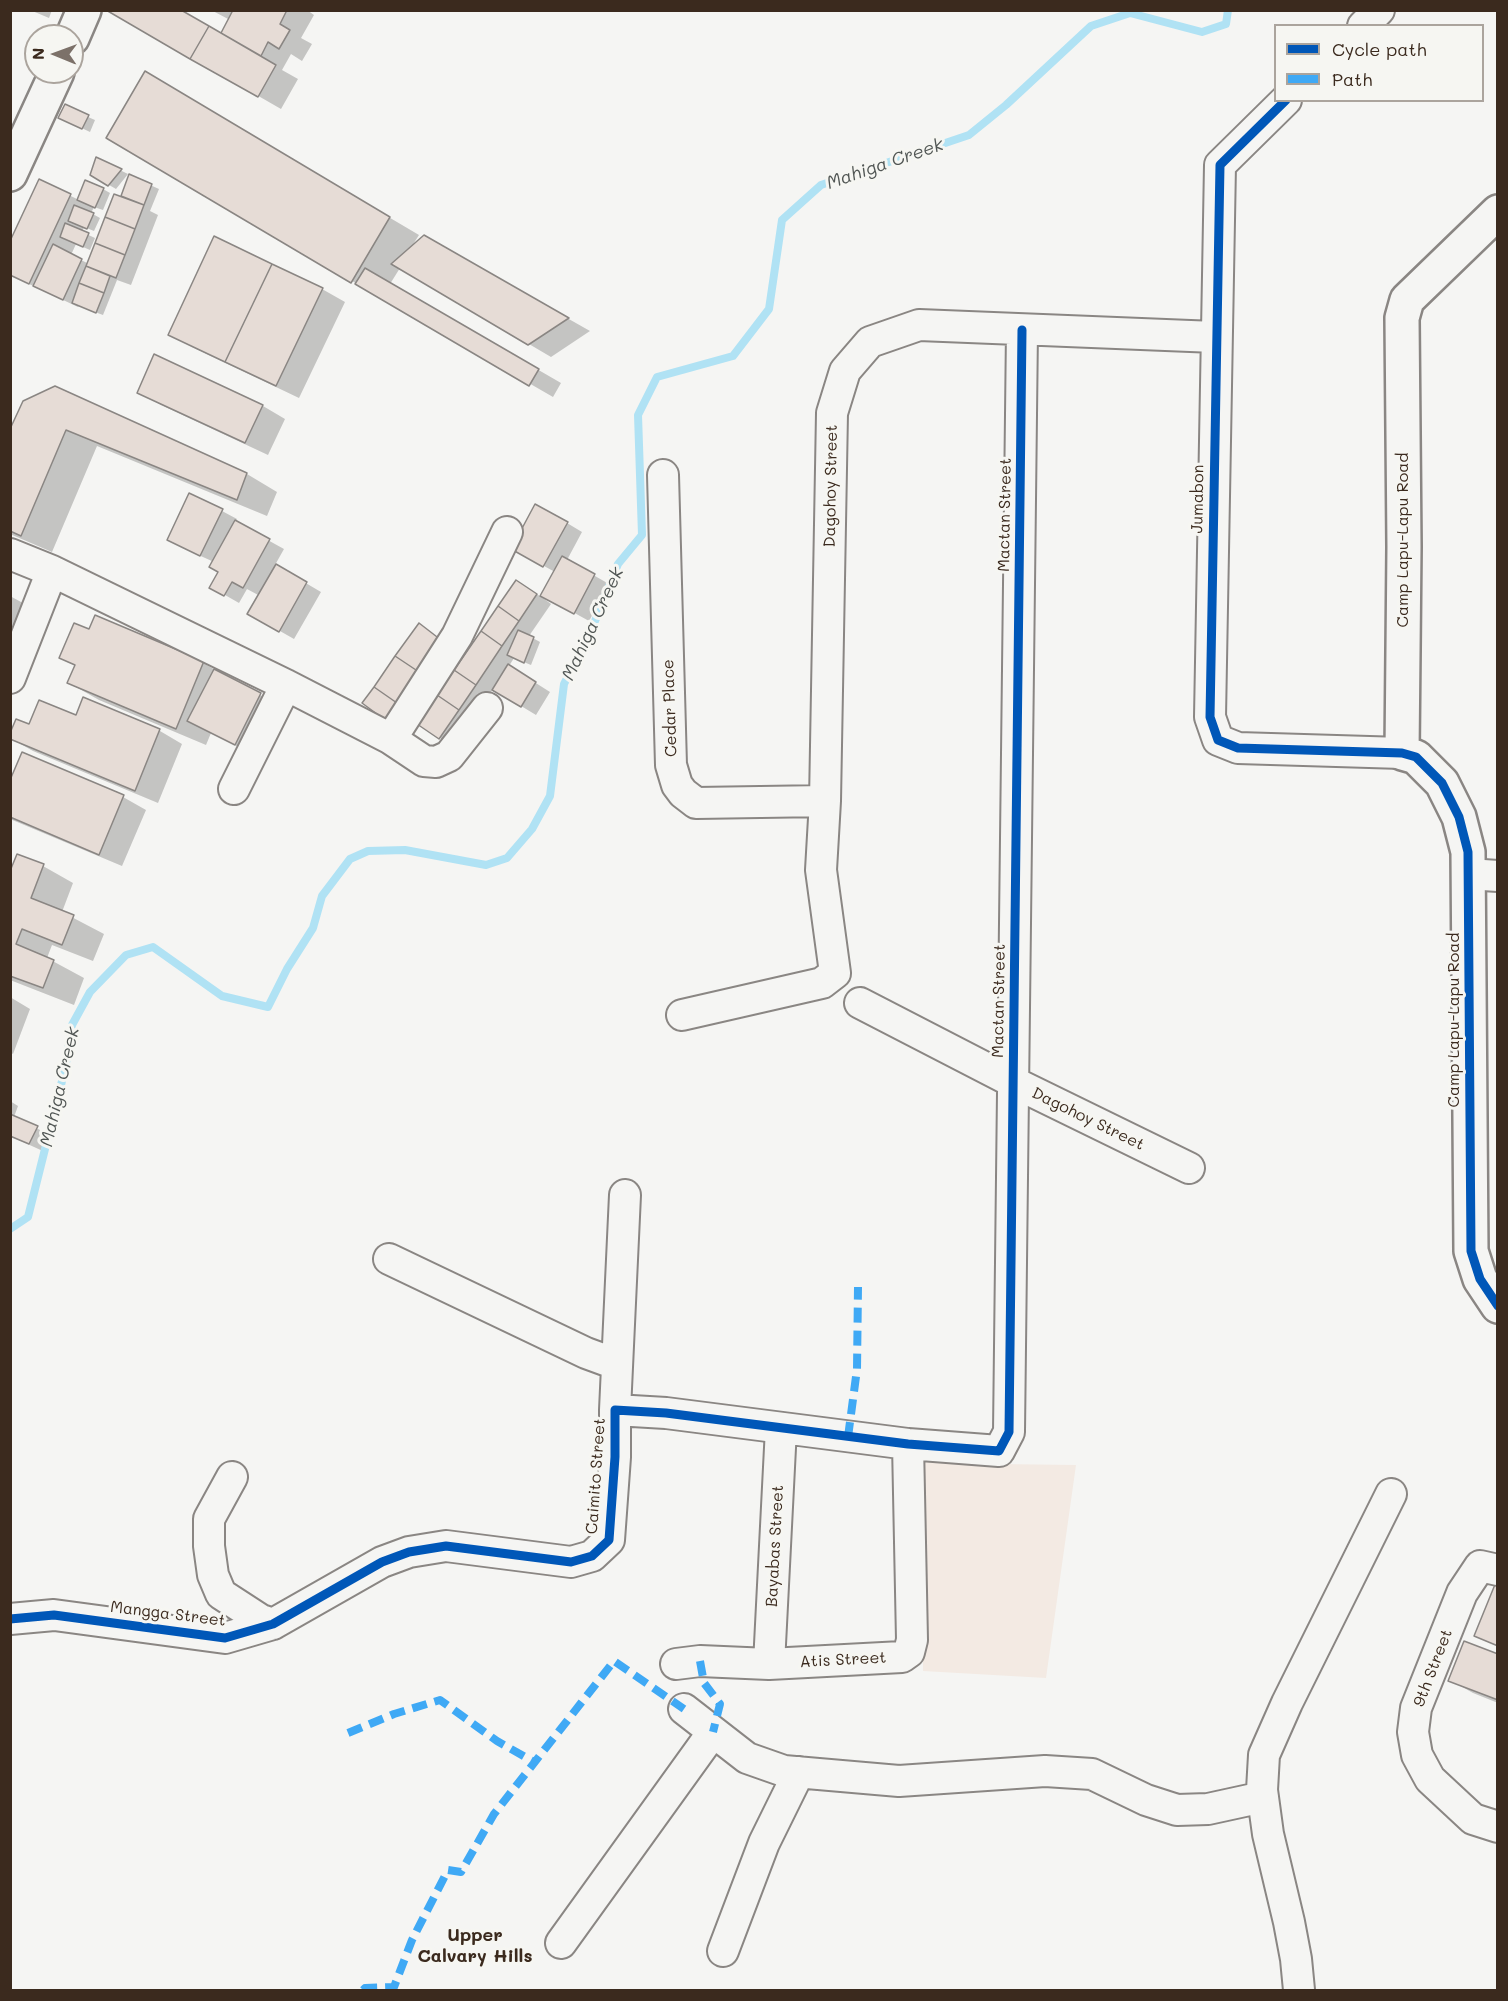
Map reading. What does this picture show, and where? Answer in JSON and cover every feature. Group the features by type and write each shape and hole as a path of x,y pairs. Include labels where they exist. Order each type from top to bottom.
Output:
{"street":[{"path":"78,24 84,10"},
{"path":"1365,24 1379,10"},
{"path":"10,174 51,84"},
{"name":"Jumabon","path":"1284,102 1220,165 1215,337 1210,717 1218,740 1238,748 1402,753"},
{"name":"Camp Lapu-Lapu Road","path":"1497,212 1407,300 1402,318 1404,547 1402,753 1416,757 1443,783 1459,817 1468,852 1483,875 1471,1251 1480,1279 1497,1306"},
{"name":"Dagohoy Street","path":"682,1015 822,982 835,973 821,870 825,801 832,413 845,370 870,342 919,325 1215,337"},
{"name":"Mactan Street","path":"781,1428 908,1444 999,1451 1009,1432 1022,330"},
{"name":"Cedar Place","path":"663,475 671,765 677,785 696,803 825,801"},
{"path":"391,739 457,636 507,532"},
{"path":"10,554 52,571 286,685 391,739 424,761 436,762 449,756 488,708"},
{"path":"10,678 52,571"},
{"path":"234,789 286,685"},
{"name":"Dagohoy Street","path":"860,1003 1013,1082 1189,1168"},
{"path":"615,1410 625,1195"},
{"path":"389,1259 586,1353 616,1364"},
{"name":"Caimito Street","path":"446,1546 571,1562 592,1556 609,1540 615,1457 615,1410 666,1413 781,1428"},
{"name":"Bayabas Street","path":"769,1664 781,1428"},
{"name":"Atis Street","path":"675,1664 700,1661 769,1664 902,1657 909,1652 912,1640 908,1444"},
{"path":"232,1477 209,1519 209,1546 213,1575 221,1594 261,1620 273,1624"},
{"path":"1299,1990 1296,1959 1268,1834 1263,1797 1264,1755 1287,1702 1391,1494"},
{"name":"Mangga Street","path":"10,1619 54,1615 225,1638 273,1624 382,1562 409,1552 446,1546"},
{"name":"9th Street","path":"1497,1570 1480,1566 1462,1593 1416,1708 1413,1732 1417,1755 1430,1779 1473,1819 1497,1827"},
{"path":"684,1709 747,1758 784,1771 899,1781 1045,1771 1092,1774 1146,1800 1177,1810 1208,1809 1263,1797"},
{"path":"561,1943 713,1732"},
{"path":"723,1951 764,1844 799,1772"}],"shaded area":[{"path":"922,1452 997,1464 1076,1465 1046,1678 923,1671"}],"building":[{"path":"106,10 181,10 209,26 190,59"},
{"path":"233,10 287,10 280,24 290,30 279,49 268,42 261,56 221,33"},
{"path":"209,26 276,65 258,97 190,59"},
{"path":"145,71 390,217 351,283 106,138"},
{"path":"65,104 89,115 82,129 58,118"},
{"path":"96,157 122,169 108,186 90,175"},
{"path":"129,174 152,184 144,205 121,196"},
{"path":"39,179 71,194 29,284 10,275 10,241"},
{"path":"85,180 104,188 95,208 77,200"},
{"path":"114,194 144,205 135,229 105,217"},
{"path":"74,205 94,213 87,229 68,221"},
{"path":"105,217 135,229 125,255 95,243"},
{"path":"65,223 89,233 83,247 60,237"},
{"path":"424,235 569,318 528,345 391,264"},
{"path":"214,236 272,264 225,362 168,335"},
{"path":"95,243 125,255 116,278 86,266"},
{"path":"53,244 82,259 63,300 33,286"},
{"path":"272,264 323,288 276,386 225,362"},
{"path":"86,266 110,276 104,293 79,283"},
{"path":"365,268 539,369 529,386 355,284"},
{"path":"79,283 104,293 96,313 72,303"},
{"path":"154,354 263,405 245,443 137,393"},
{"path":"55,386 247,473 237,500 66,430 21,536 10,531 10,429 23,401"},
{"path":"189,493 223,509 200,556 167,540"},
{"path":"535,504 568,522 543,567 511,549"},
{"path":"235,520 270,539 243,588 232,582 224,596 209,588 218,572 209,567"},
{"path":"562,556 595,574 574,614 540,596"},
{"path":"276,564 307,582 279,632 247,614"},
{"path":"516,580 537,594 519,621 498,606"},
{"path":"498,606 519,621 502,646 481,631"},
{"path":"95,615 204,661 176,729 67,683 75,665 59,658 74,623 89,629"},
{"path":"419,623 441,640 419,672 395,656"},
{"path":"518,630 534,637 524,663 507,655"},
{"path":"481,631 502,646 476,685 454,670"},
{"path":"395,656 419,672 397,703 374,687"},
{"path":"508,664 536,682 521,707 492,690"},
{"path":"214,669 261,693 235,745 187,721"},
{"path":"454,670 476,685 459,710 437,695"},
{"path":"374,687 397,703 385,720 362,703"},
{"path":"437,695 459,710 439,739 417,724"},
{"path":"83,697 160,729 135,791 10,739 16,719 29,724 39,700 76,715"},
{"path":"22,752 124,795 99,855 10,817 10,780"},
{"path":"17,854 44,864 31,898 74,915 62,945 22,929 16,944 54,960 43,988 10,976 10,871"},
{"path":"10,1114 38,1126 29,1144 10,1136"},
{"path":"1496,1582 1498,1583 1498,1646 1474,1636"},
{"path":"1464,1641 1498,1654 1498,1700 1448,1681"}],"waterway":[{"name":"Mahiga Creek","path":"10,1229 28,1217 65,1069 72,1025 90,992 126,955 153,947 222,996 268,1007 287,969 313,928 322,896 350,859 368,851 405,850 486,865 507,858 532,829 550,796 564,684 591,631 618,564 642,535 638,415 657,377 733,356 769,309 782,220 821,185 969,135 1006,105 1091,26 1130,13 1202,32 1226,24 1228,10"}],"marked path":[{"path":"848,1437 857,1369 858,1287"},
{"path":"363,1990 394,1987 412,1940 448,1870 461,1872 494,1814 614,1661 684,1709"},
{"path":"700,1661 704,1683 720,1704 713,1732"},
{"path":"348,1733 394,1714 440,1700 497,1741 534,1762"}],"cycle path":[{"path":"1284,102 1220,165 1210,717 1218,740 1238,748 1402,753 1416,757 1442,783 1459,817 1468,852 1471,1251 1480,1279 1498,1306"},
{"path":"10,1619 54,1615 225,1638 273,1624 382,1562 409,1552 446,1546 571,1562 592,1556 609,1540 615,1457 615,1410 666,1413 908,1444 999,1451 1009,1432 1022,330"}],"district":[{"name":"Upper Calvary Hills","path":"475,1945"}]}
